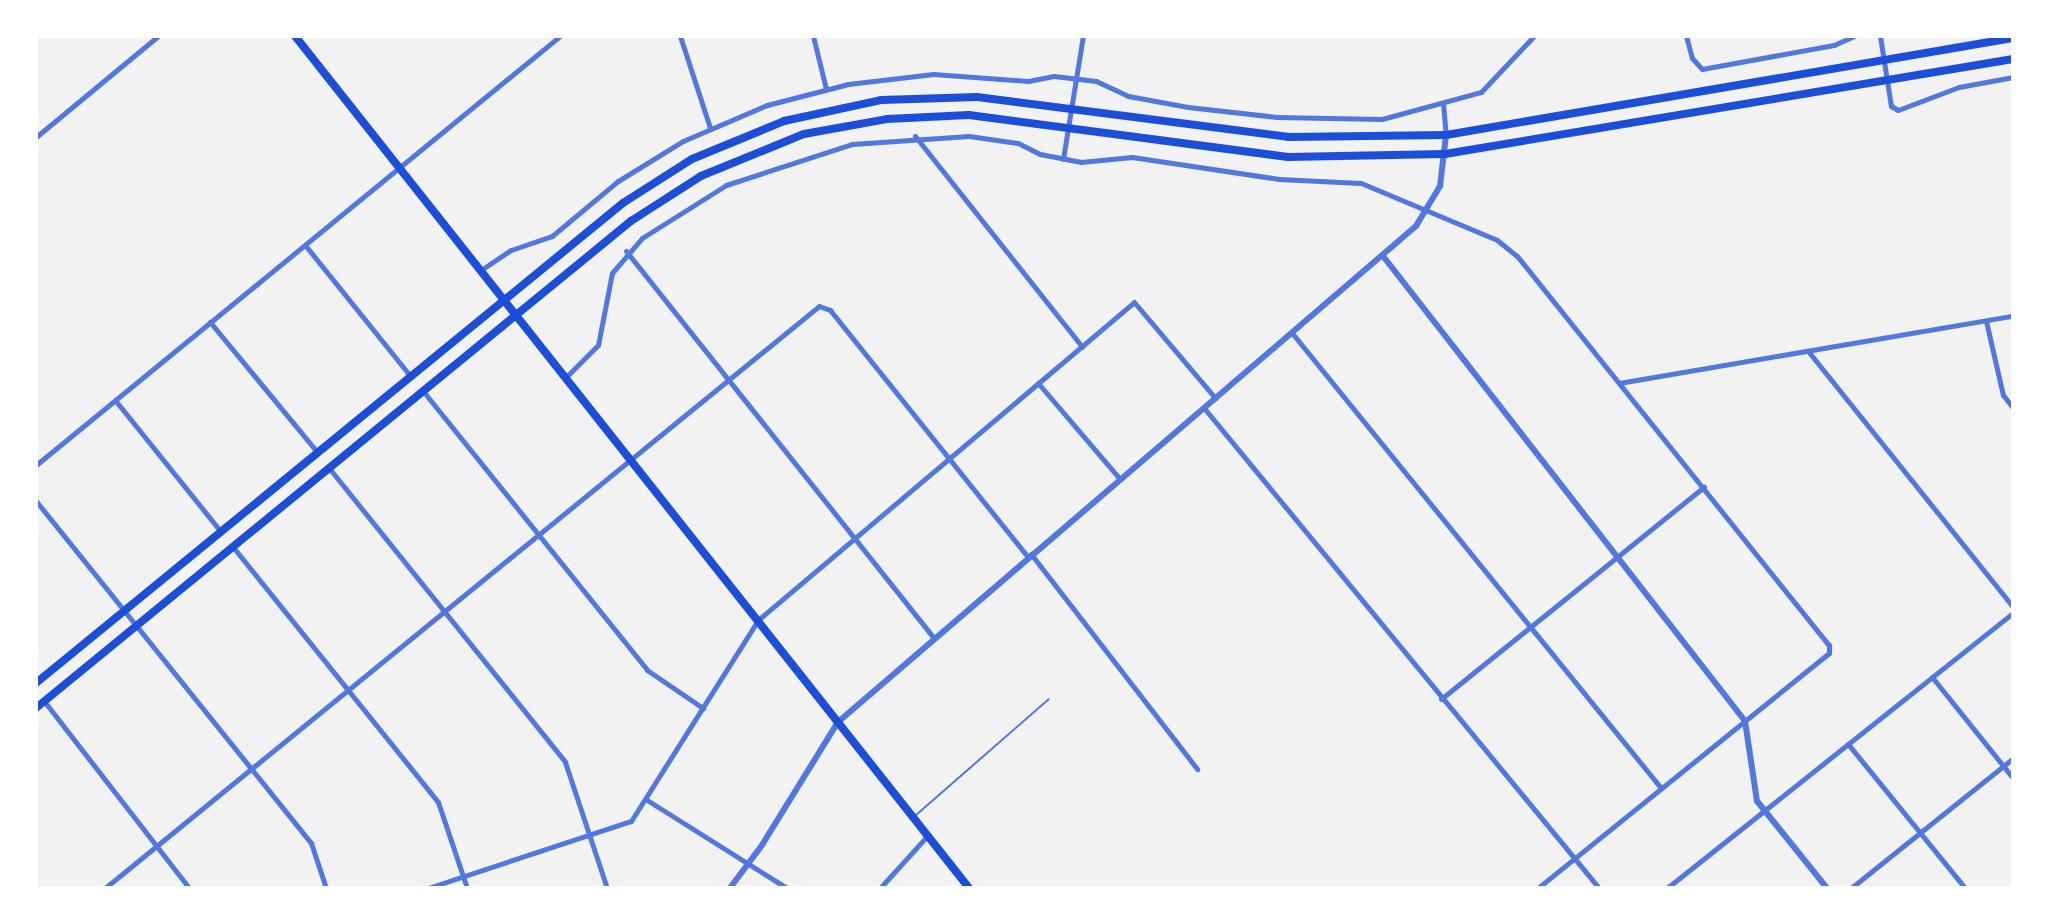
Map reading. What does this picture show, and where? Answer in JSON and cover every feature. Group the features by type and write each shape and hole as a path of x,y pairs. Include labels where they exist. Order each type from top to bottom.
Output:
{"main road":[{"path":"295,36 969,888"},
{"path":"36,683 504,300 659,179 726,142 784,121 850,105 921,97 998,99 1070,111 1289,137 1446,135 1884,64 2013,38"},
{"path":"36,708 516,315 676,190 795,137 914,116 999,117 1288,157 1445,154 1887,82 2013,59"}],"street":[{"path":"36,137 158,36"},
{"path":"36,465 398,166 560,36"},
{"path":"680,36 710,128"},
{"path":"813,36 826,90"},
{"path":"1063,159 1083,36"},
{"path":"481,270 512,250 552,236 618,181 710,128 826,90 933,74 1077,78 1143,99 1277,117 1382,119 1470,98 1490,86 1534,36"},
{"path":"1686,36 1697,66 1711,69 1834,45 1854,36"},
{"path":"1880,36 1891,106 1898,110 1959,87 2013,77"},
{"path":"730,888 749,865 837,722 1029,555 1383,256 1427,213 1440,186 1445,154 1443,103"},
{"path":"915,136 1082,347"},
{"path":"565,378 598,345 609,283 626,251 679,212 753,174 832,148 915,136 1006,140 1063,159 1132,157 1279,179 1361,183 1508,247 1827,638 1829,653 1538,888"},
{"path":"305,244 411,377"},
{"path":"626,251 934,638"},
{"path":"1383,256 1745,721 1757,801 1827,888"},
{"path":"428,888 630,820 647,800 758,620 1134,302 1215,398"},
{"path":"105,888 819,306 830,310 1029,555 1197,769"},
{"path":"1619,383 2013,316"},
{"path":"1986,321 2003,395 2013,408"},
{"path":"210,322 317,452"},
{"path":"1292,333 1661,788"},
{"path":"1808,351 2013,607"},
{"path":"1038,383 1120,479"},
{"path":"423,391 647,670 703,708"},
{"path":"115,400 221,532"},
{"path":"1204,408 1599,888"},
{"path":"330,468 565,762 607,888"},
{"path":"1442,699 1704,487"},
{"path":"36,501 311,843 326,888"},
{"path":"233,547 438,802 467,888"},
{"path":"1667,888 2013,613"},
{"path":"1932,677 2013,778"},
{"path":"44,701 189,888"},
{"path":"1848,744 1965,888"},
{"path":"1851,888 2013,758"},
{"path":"647,800 787,888"},
{"path":"880,888 928,836"}],"lane":[{"path":"914,817 1049,699"}]}
